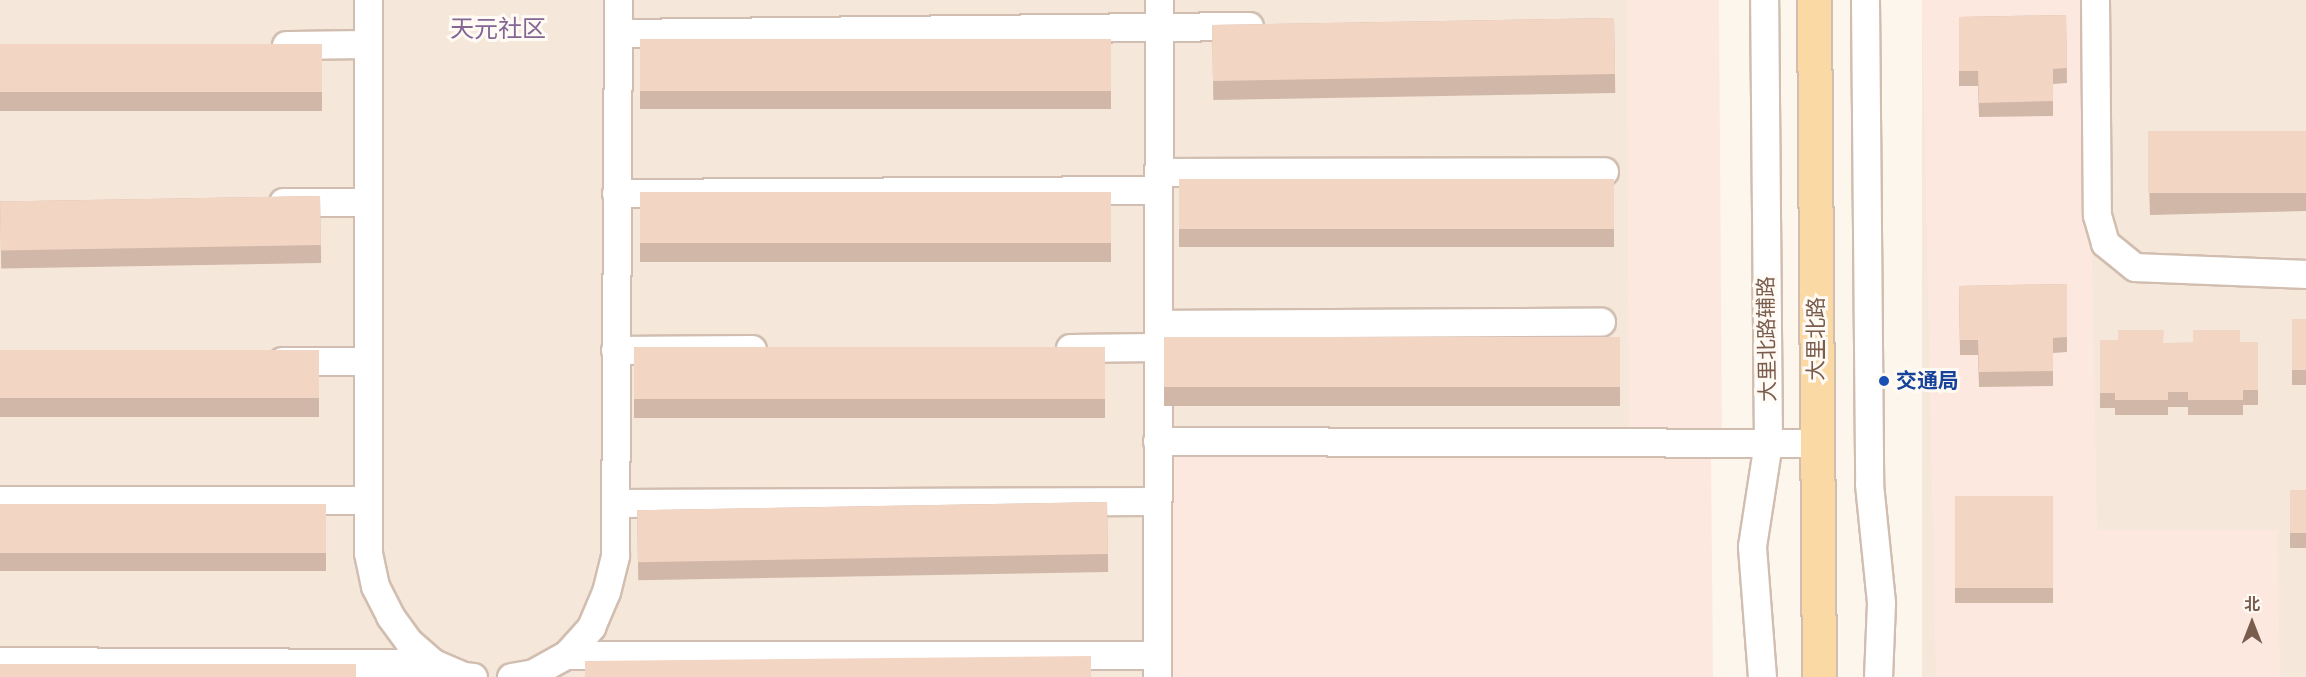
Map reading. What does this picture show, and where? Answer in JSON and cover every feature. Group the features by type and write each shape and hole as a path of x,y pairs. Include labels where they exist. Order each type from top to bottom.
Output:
{"main road":[{"name":"大里北路","path":"1814,0 1819,677"}],"street":[{"path":"368,0 368,553 375,586 390,616 409,642 433,663 463,676 473,677"},
{"path":"511,677 533,673 566,655 591,627 606,592 615,555 618,0"},
{"path":"566,655 1157,666 1159,0"},
{"name":"大里北路辅路","path":"1762,677 1752,546 1768,443 1764,0"},
{"path":"1865,0 1869,484 1881,603 1878,677"},
{"path":"2095,0 2097,215 2105,243 2134,267 2306,274"},
{"path":"618,33 1277,26"},
{"path":"261,45 368,44"},
{"path":"616,193 1604,171"},
{"path":"261,202 368,202"},
{"path":"1040,348 1158,336 1601,322"},
{"path":"615,350 780,349"},
{"path":"261,361 368,361"},
{"path":"1157,441 1816,443"},
{"path":"0,500 368,500"},
{"path":"615,503 1157,501"},
{"path":"0,661 433,663"}],"shaded area":[{"path":"0,0 1714,0 1711,448 1170,677 0,677"},
{"path":"1627,0 1719,0 1722,443 1711,448 1713,677 1170,677 1168,453 1629,444"},
{"path":"1922,0 2306,0 2306,677 1922,677"},
{"path":"1922,0 2087,0 2097,530 2277,530 2280,677 1936,677"}],"building":[{"path":"2066,15 2067,68 2053,69 2053,101 1979,103 1978,71 1959,71 1959,17"},
{"path":"1614,18 1615,74 1213,81 1212,25"},
{"path":"640,39 1111,39 1111,91 640,91"},
{"path":"0,44 322,44 322,92 0,92"},
{"path":"2148,131 2306,131 2306,193 2148,193"},
{"path":"1179,179 1614,179 1614,229 1179,229"},
{"path":"640,192 1111,192 1111,243 640,243"},
{"path":"320,196 321,245 1,251 0,202"},
{"path":"2067,284 2067,337 2053,338 2053,371 1979,372 1978,340 1960,340 1959,286"},
{"path":"2292,319 2306,319 2306,370 2292,370"},
{"path":"2118,330 2164,330 2163,343 2193,343 2193,330 2240,330 2240,342 2258,342 2258,390 2243,390 2243,400 2188,400 2188,392 2168,392 2168,400 2115,400 2115,393 2100,393 2100,340 2118,340"},
{"path":"1164,337 1620,337 1620,387 1164,387"},
{"path":"634,347 1105,347 1105,399 634,399"},
{"path":"0,350 319,350 319,398 0,398"},
{"path":"2290,490 2306,490 2306,533 2290,533"},
{"path":"1955,496 2053,496 2053,588 1955,588"},
{"path":"1107,502 1108,554 638,562 637,510"},
{"path":"0,504 326,504 326,553 0,553"},
{"path":"1091,656 1091,677 585,677 585,661"},
{"path":"0,664 356,664 356,677 0,677"}],"place":[{"name":"交通局","path":"1884,381"}],"district":[{"name":"天元社区","path":"498,29"}]}
